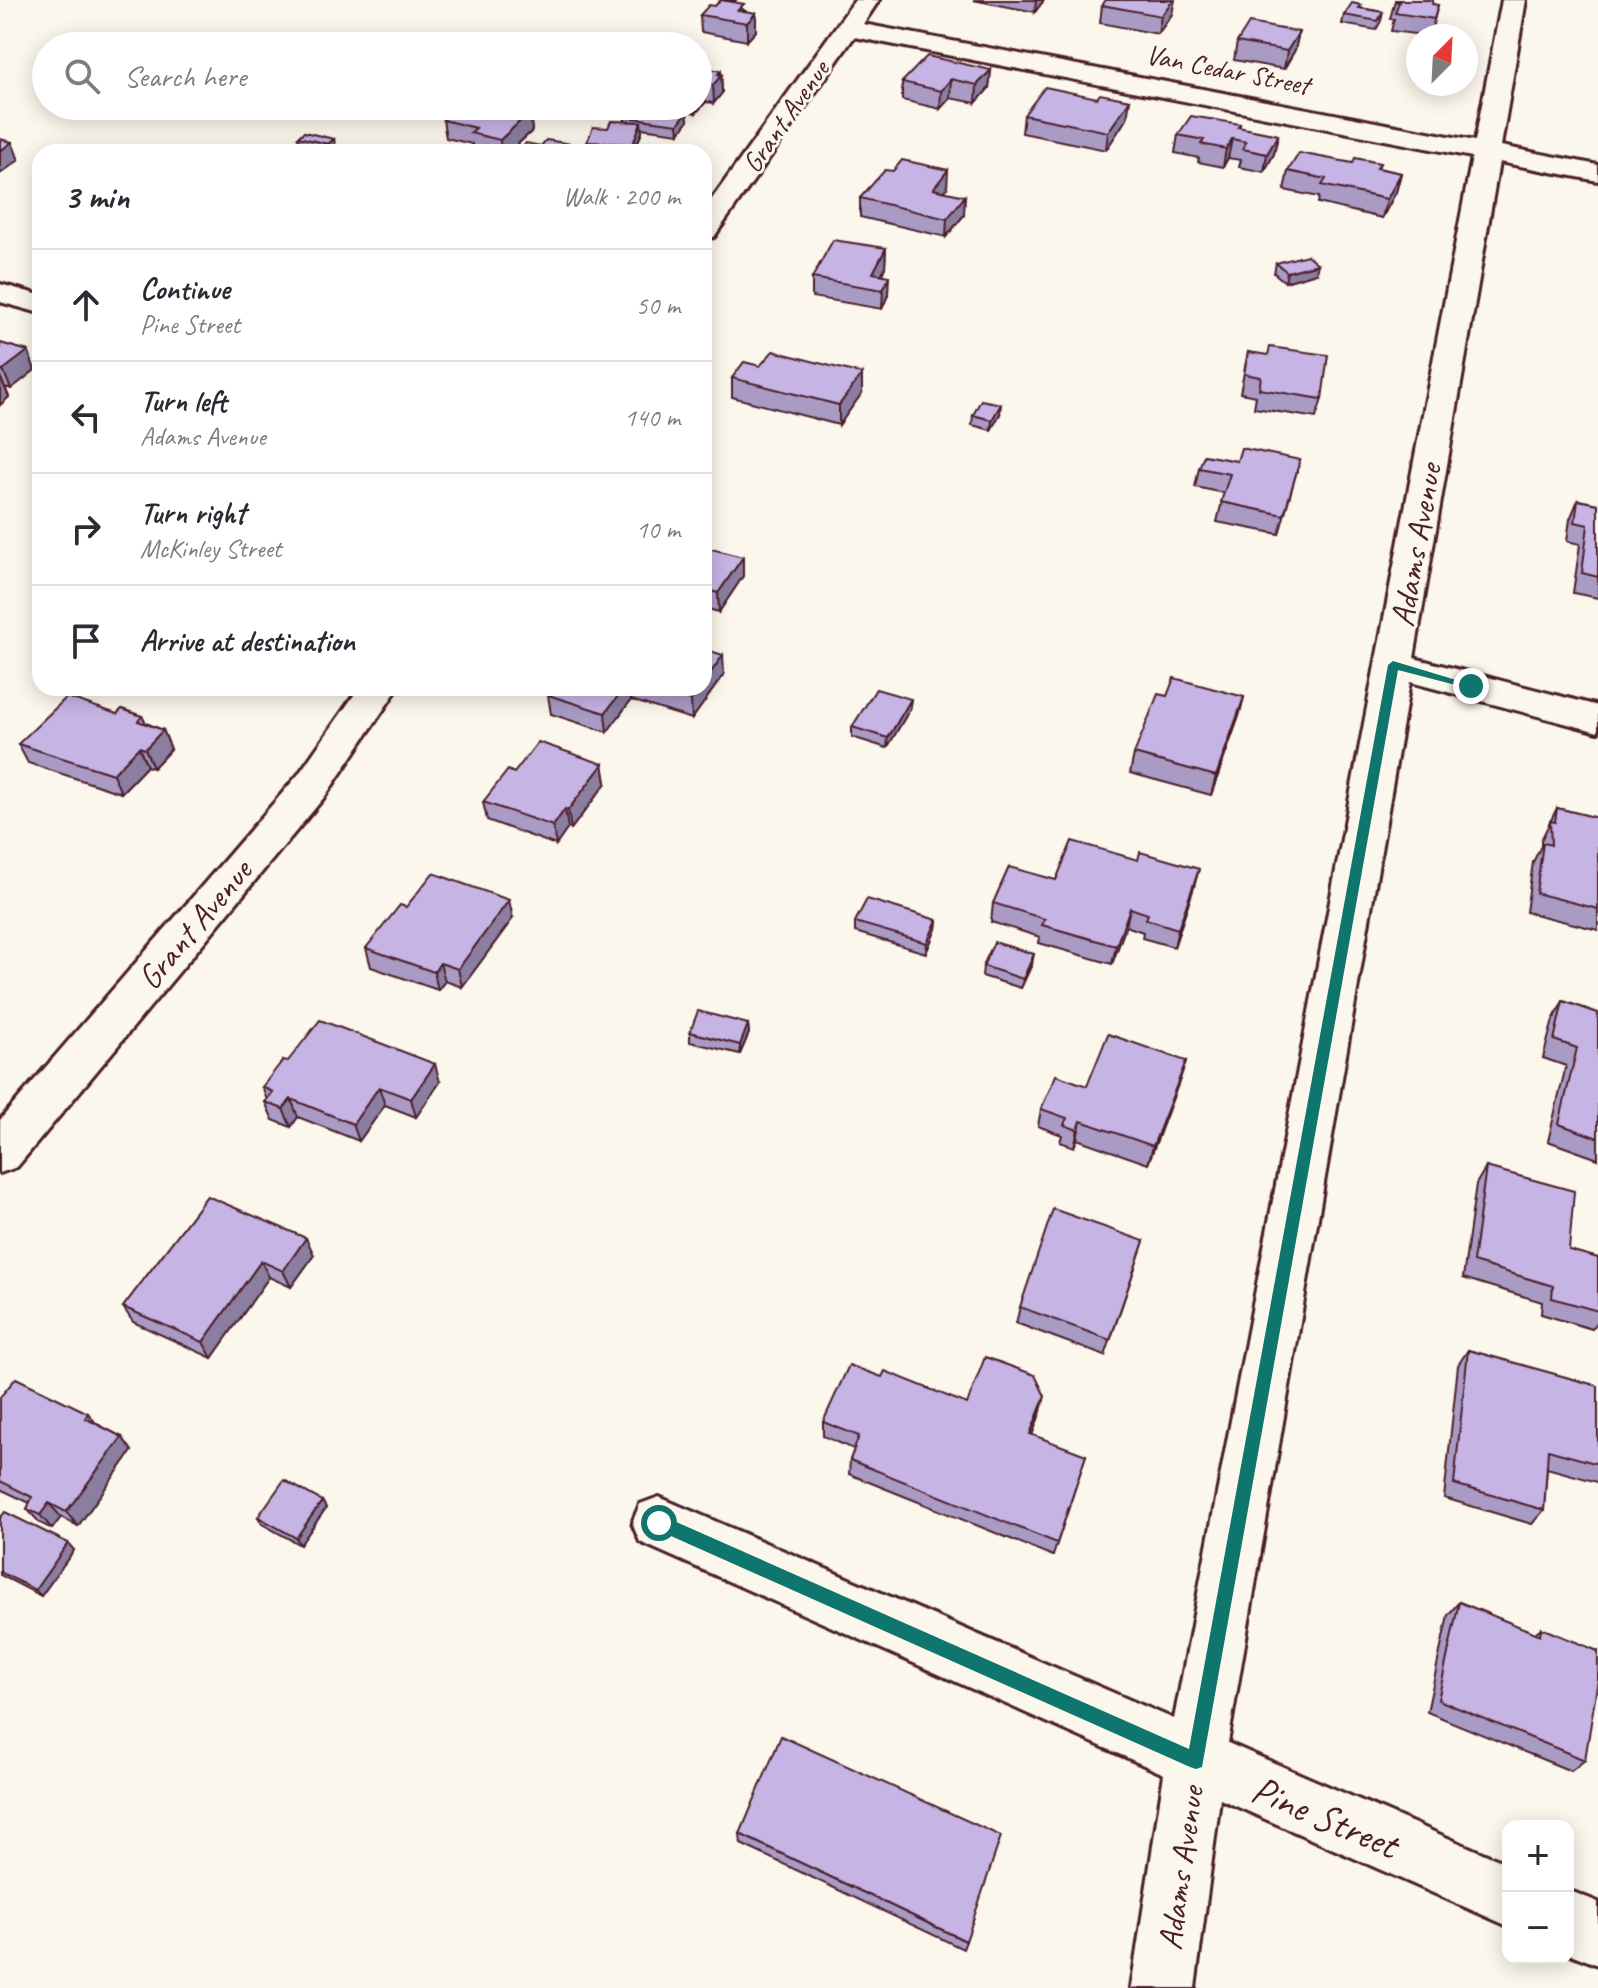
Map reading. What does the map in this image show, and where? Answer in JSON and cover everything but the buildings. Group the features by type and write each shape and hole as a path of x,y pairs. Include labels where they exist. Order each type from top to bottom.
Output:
{"street":[{"name":"Grant Avenue","path":"712,220 867,0"},
{"name":"Adams Avenue","path":"1163,1988 1196,1760 1514,0"},
{"name":"Van Cedar Street","path":"847,28 1598,173"},
{"path":"0,293 32,302"},
{"path":"1393,665 1598,719"},
{"name":"Grant Avenue","path":"0,1153 312,785 373,696"},
{"name":"Pine Street","path":"659,1523 1502,1892"},
{"path":"1574,1924 1598,1934"}],"route":[{"path":"659,1523 1196,1760 1393,665 1471,686"}]}
